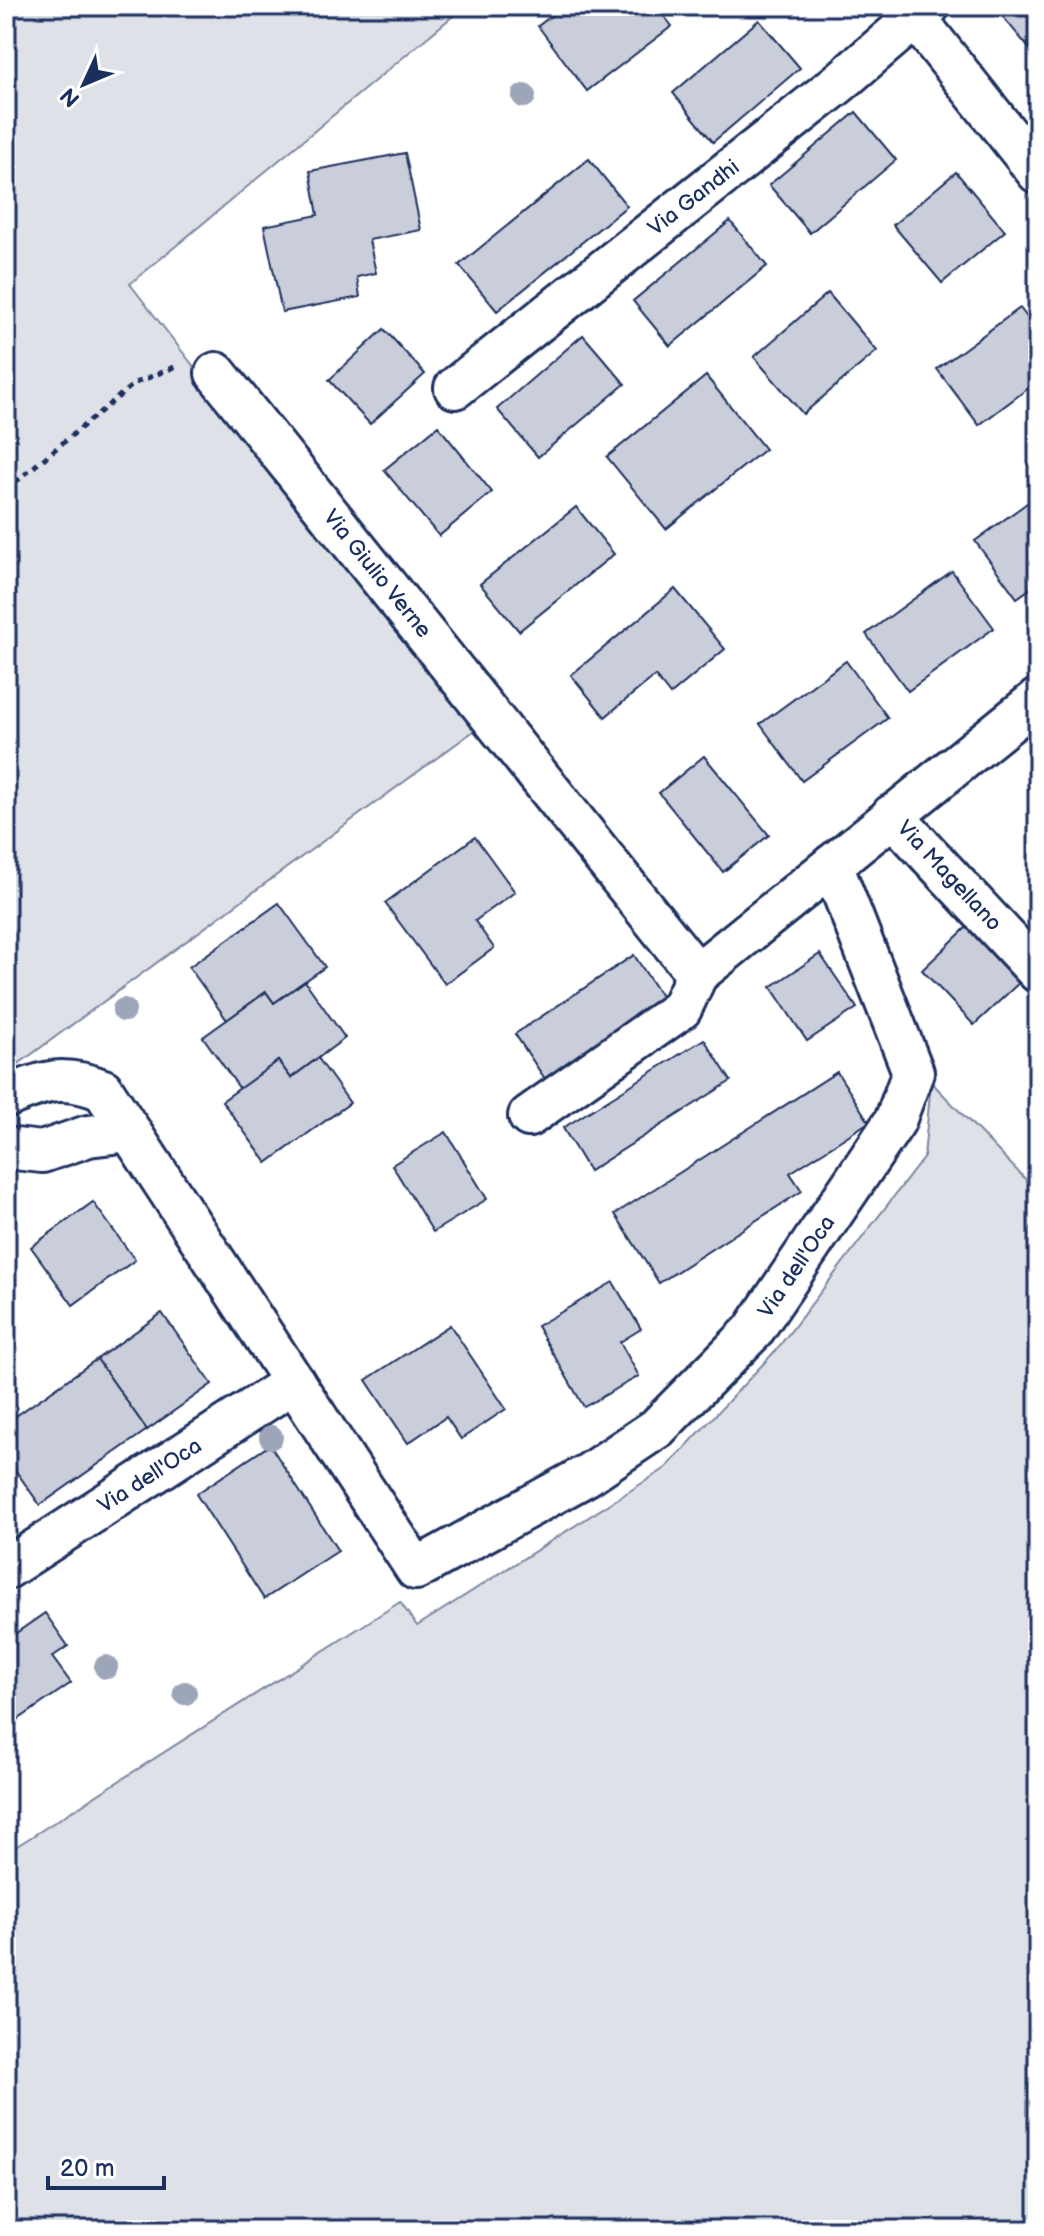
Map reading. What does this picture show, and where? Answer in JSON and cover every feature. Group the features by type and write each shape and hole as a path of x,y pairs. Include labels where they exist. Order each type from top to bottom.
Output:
{"street":[{"path":"917,10 1038,173"},
{"name":"Via Gandhi","path":"455,388 839,83 917,10"},
{"name":"Via Giulio Verne","path":"216,373 697,974"},
{"path":"529,1116 681,1009 697,974 1038,699"},
{"name":"Via Magellano","path":"892,815 1038,972"},
{"name":"Via dell'Oca","path":"6,1097 46,1080 79,1080 103,1090 416,1569 587,1475 657,1428 753,1331 895,1121 913,1072 832,865"},
{"path":"6,1148 42,1152 88,1136 130,1131"},
{"name":"Via dell'Oca","path":"6,1569 294,1382"}],"path":[{"path":"6,490 135,383 186,363 216,373"}],"shaded area":[{"path":"6,6 465,6 130,284 475,730 6,1073"},
{"path":"931,1082 1038,1192 1038,2230 6,2230 6,1853 400,1602 417,1626 666,1468 777,1349 924,1157"}],"building":[{"path":"564,6 656,6 672,26 587,91 538,26"},
{"path":"994,6 1038,6 1038,59"},
{"path":"759,20 800,68 713,142 673,93"},
{"path":"856,112 896,160 810,233 769,185"},
{"path":"405,153 421,230 369,240 376,273 357,277 360,297 282,312 264,226 318,215 310,171"},
{"path":"589,159 627,206 497,311 459,265"},
{"path":"956,172 1005,231 942,283 893,225"},
{"path":"730,221 767,266 670,346 633,301"},
{"path":"828,293 877,351 803,414 754,357"},
{"path":"1020,308 1038,332 1038,345 1027,353 1038,369 1038,381 979,425 937,369"},
{"path":"384,329 425,374 370,424 329,380"},
{"path":"583,335 625,384 538,457 497,409"},
{"path":"706,376 765,449 666,529 607,457"},
{"path":"438,426 492,492 439,536 384,470"},
{"path":"1038,495 1038,583 1017,598 975,541"},
{"path":"576,507 614,554 519,631 480,584"},
{"path":"952,571 994,628 908,691 866,634"},
{"path":"675,589 725,649 670,695 655,676 605,717 571,675"},
{"path":"846,661 888,718 802,781 760,724"},
{"path":"704,756 769,835 723,872 659,793"},
{"path":"475,837 515,892 475,921 494,948 445,984 385,903"},
{"path":"279,903 325,967 274,1003 266,992 227,1020 189,967"},
{"path":"971,923 1023,979 974,1025 922,970"},
{"path":"820,954 857,1008 807,1041 771,987"},
{"path":"634,955 666,1004 547,1082 515,1034"},
{"path":"305,981 345,1038 291,1078 278,1061 240,1089 203,1037 266,992 274,1003"},
{"path":"704,1039 731,1081 589,1171 563,1128"},
{"path":"318,1058 350,1103 267,1163 222,1101 278,1061 291,1078"},
{"path":"837,1072 869,1122 790,1173 802,1191 659,1283 615,1214"},
{"path":"446,1132 487,1199 433,1232 392,1165"},
{"path":"93,1202 135,1260 73,1305 31,1247"},
{"path":"613,1282 641,1329 620,1342 639,1376 584,1407 537,1326"},
{"path":"162,1313 212,1384 147,1430 97,1359"},
{"path":"450,1325 506,1409 461,1439 446,1417 408,1443 366,1380"},
{"path":"97,1359 147,1430 40,1505 6,1457 6,1423"},
{"path":"270,1445 338,1551 264,1599 196,1494"},
{"path":"45,1613 68,1646 52,1657 71,1683 6,1728 6,1640"}]}
